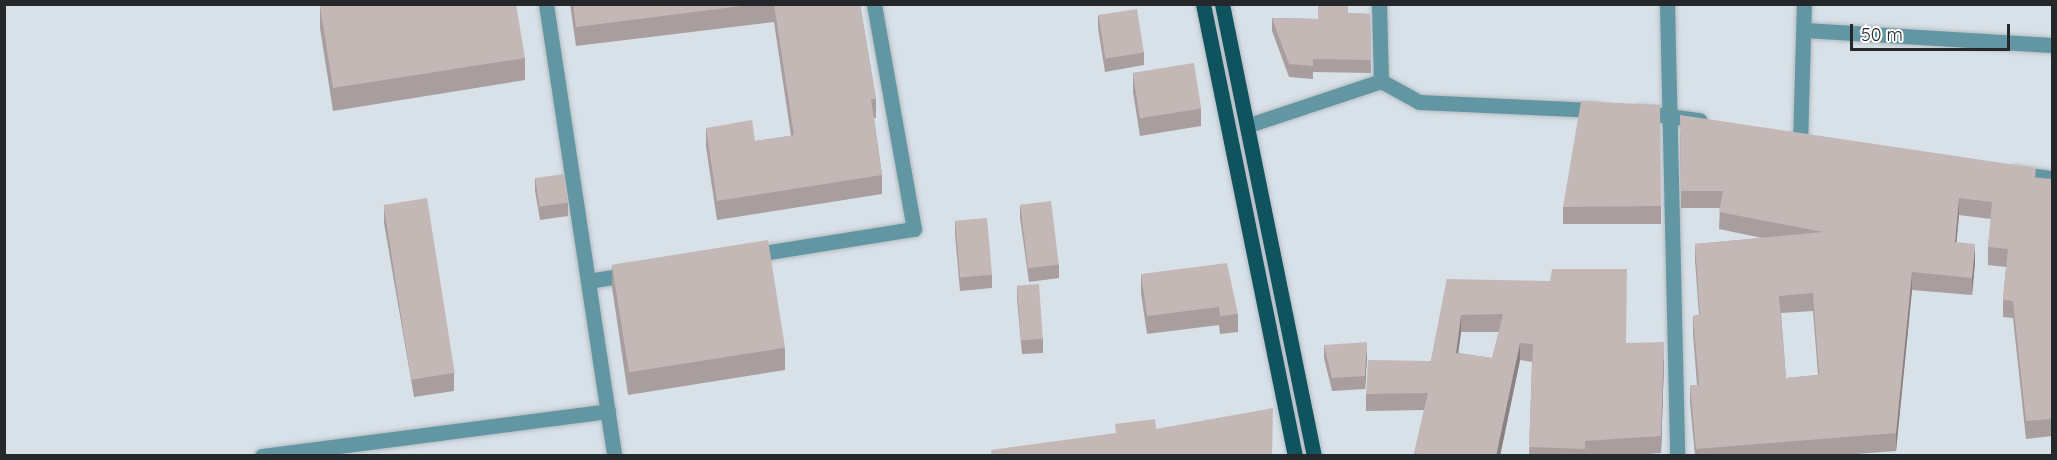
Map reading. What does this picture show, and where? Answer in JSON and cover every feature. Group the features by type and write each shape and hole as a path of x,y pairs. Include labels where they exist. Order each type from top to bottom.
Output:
{"main road":[{"path":"1203,4 1295,456"},
{"path":"1222,4 1249,124 1314,456"}],"street":[{"path":"546,4 614,456"},
{"path":"728,258 914,229 874,4"},
{"path":"1379,4 1381,81"},
{"path":"1667,4 1672,114 1677,456"},
{"path":"1800,144 1804,4"},
{"path":"1804,30 2052,45"},
{"path":"1249,124 1381,81 1419,102 1672,114 1719,125"},
{"path":"1777,139 1823,147"},
{"path":"1995,171 2052,178"},
{"path":"588,281 646,271"},
{"path":"262,456 608,411"}],"building":[{"path":"327,4 516,4 525,58 333,88 320,6"},
{"path":"573,4 757,4 576,27"},
{"path":"774,4 860,4 876,99 871,99 882,175 717,201 706,128 752,120 755,141 794,135"},
{"path":"1318,4 1348,4 1348,13 1370,14 1371,60 1313,59 1313,66 1289,64 1272,18 1318,19"},
{"path":"1137,9 1144,52 1105,59 1098,15"},
{"path":"1194,63 1201,108 1140,118 1133,73"},
{"path":"1581,101 1660,105 1661,206 1563,207"},
{"path":"1680,115 2036,168 2035,178 2052,179 2052,419 2026,421 2013,301 2003,300 2008,249 1988,247 1992,202 1959,198 1955,242 1975,244 1972,278 1912,272 1896,433 1696,449 1690,385 1699,385 1693,316 1700,315 1695,244 1823,232 1719,212 1723,191 1681,191","holes":["1813,293 1819,375 1786,378 1779,296"]},
{"path":"564,174 568,203 539,207 535,178"},
{"path":"427,198 455,373 411,380 384,205"},
{"path":"1051,201 1059,265 1028,268 1020,205"},
{"path":"987,218 992,275 960,278 955,221"},
{"path":"768,240 785,348 629,372 612,265"},
{"path":"1227,263 1238,314 1220,316 1219,307 1147,316 1141,274"},
{"path":"1552,269 1627,269 1626,343 1664,342 1661,436 1585,441 1585,449 1529,447 1533,344 1520,343 1496,456 1427,456 1414,453 1428,393 1366,394 1368,360 1431,361 1447,279 1550,281","holes":["1503,314 1492,358 1456,353 1461,315"]},
{"path":"1039,284 1043,339 1021,340 1017,286"},
{"path":"1367,342 1365,376 1332,378 1324,345"},
{"path":"1273,408 1272,456 992,456 991,450 1116,433 1115,424 1155,419 1156,429"}]}
